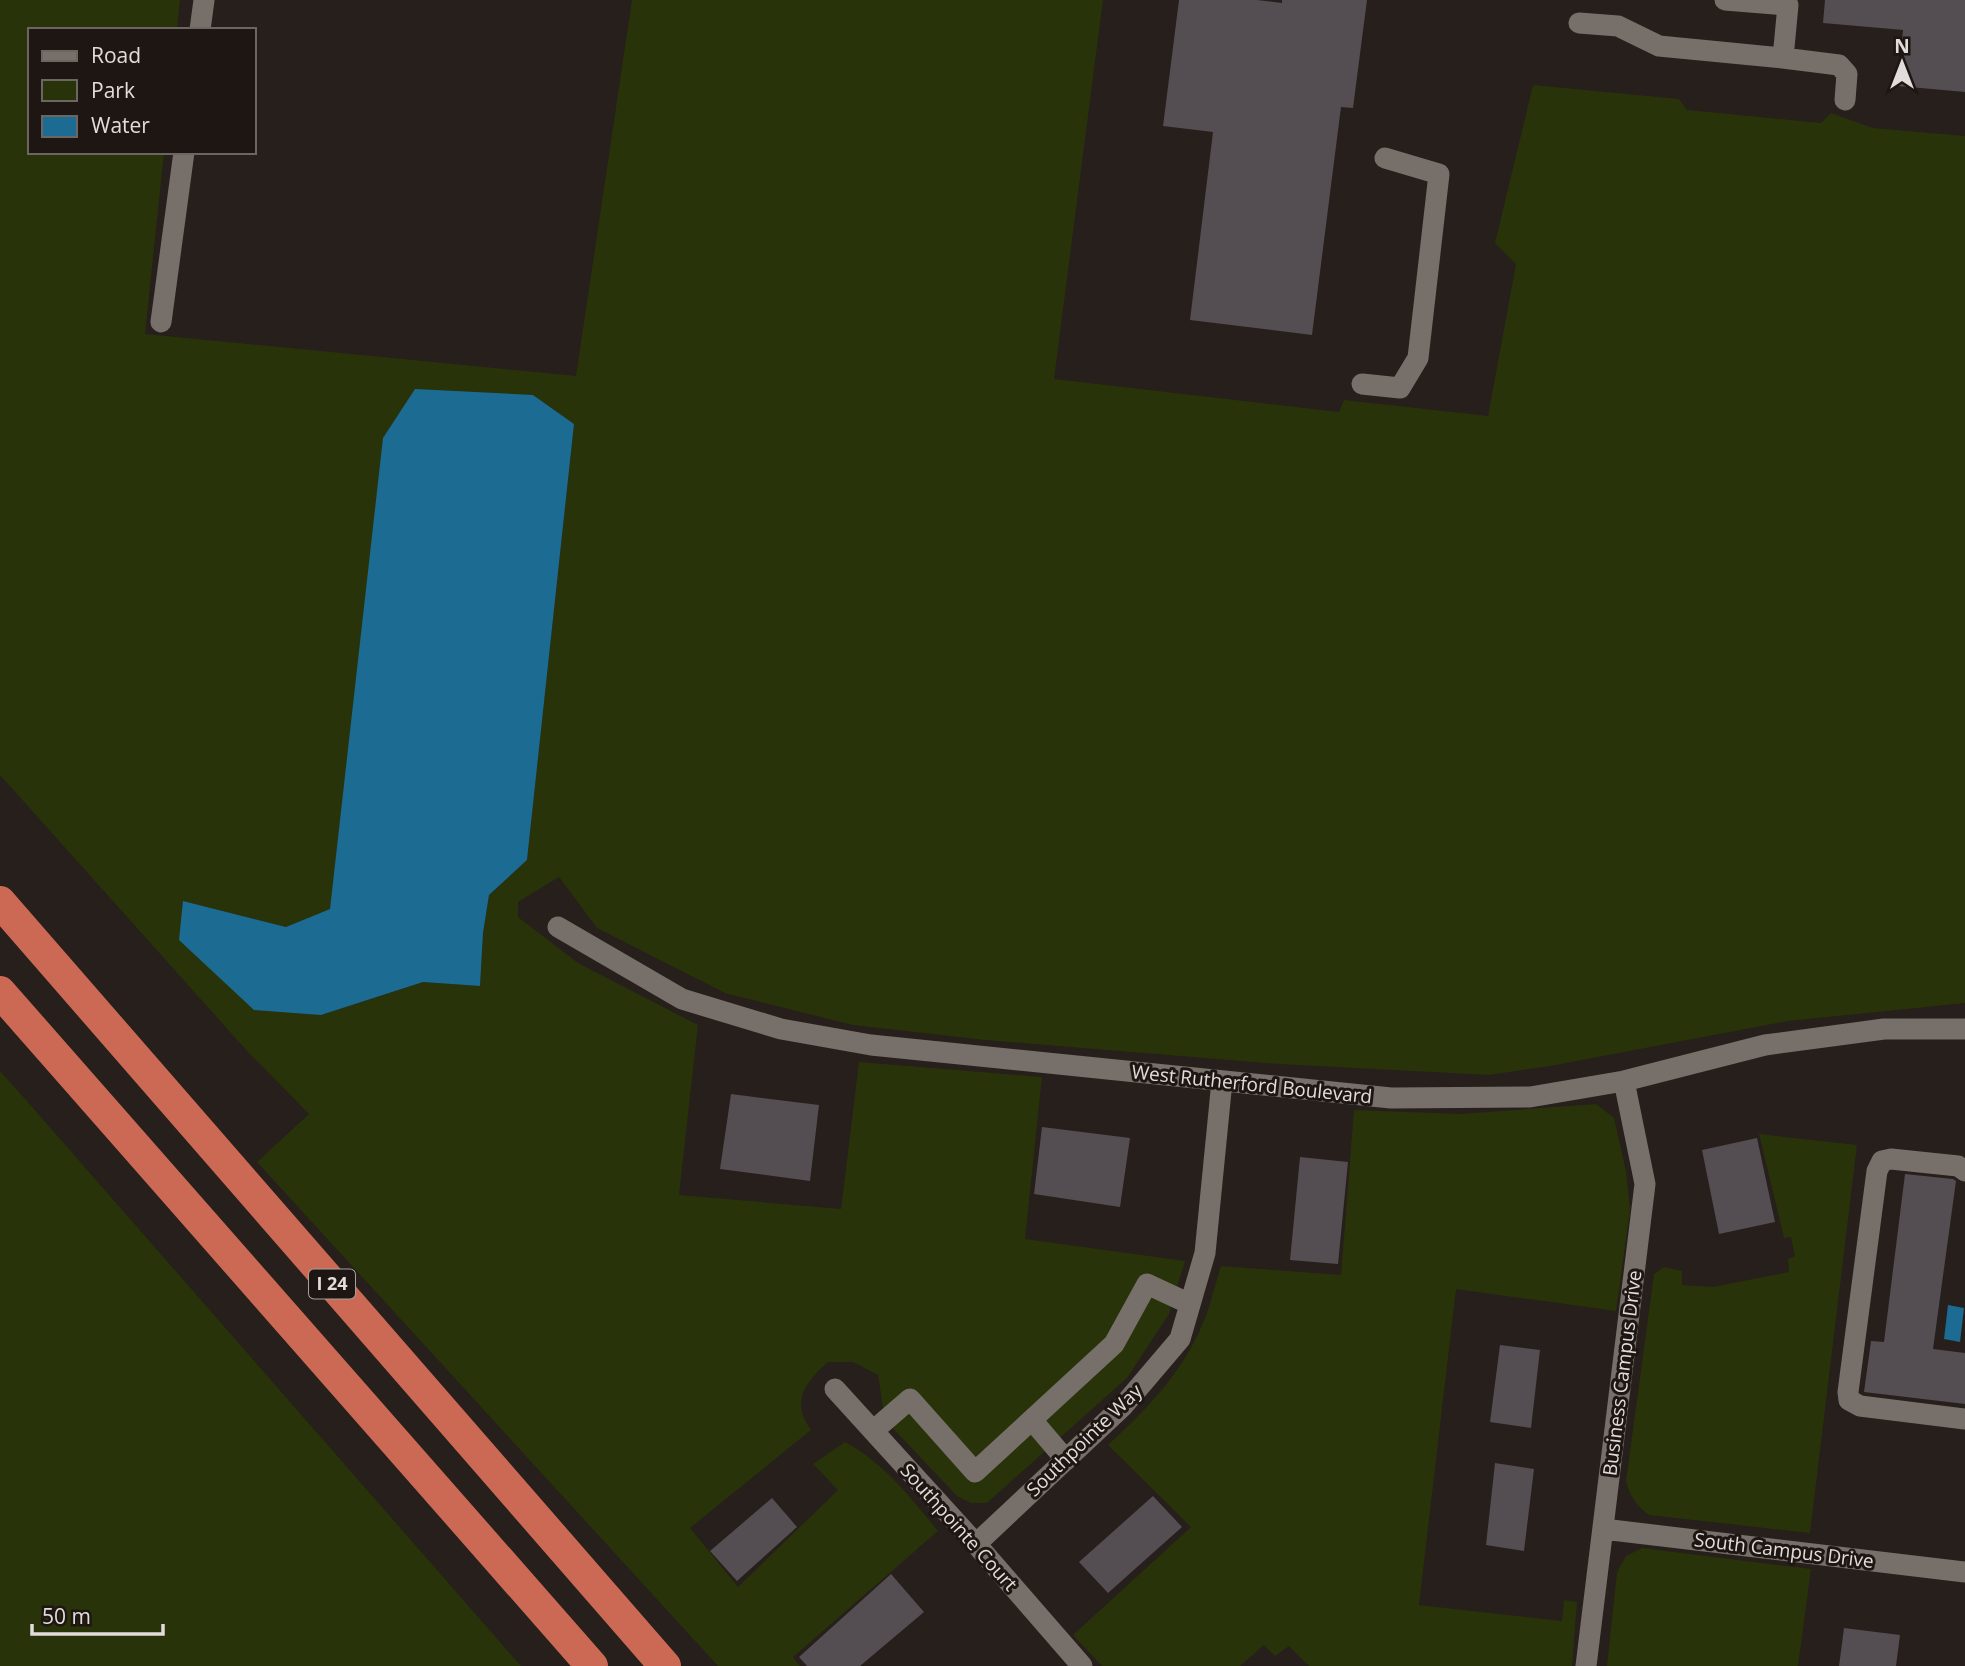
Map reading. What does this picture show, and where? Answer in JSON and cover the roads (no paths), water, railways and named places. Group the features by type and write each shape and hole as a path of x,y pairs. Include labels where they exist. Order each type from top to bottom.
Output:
{"highway":[{"name":"I 24","path":"0,902 665,1666"},
{"path":"0,992 592,1666"}],"street":[{"path":"200,28 204,0"},
{"path":"1725,0 1788,5 1783,58"},
{"path":"1579,23 1618,26 1659,46 1839,65 1847,74 1845,100"},
{"path":"161,322 184,154"},
{"path":"1362,384 1400,388 1418,358 1439,174 1385,158"},
{"name":"West Rutherford Boulevard","path":"558,927 682,999 781,1029 871,1045 1405,1098 1530,1097 1623,1081 1765,1045 1884,1029 1965,1029"},
{"name":"Southpointe Way","path":"976,1544 1123,1406 1180,1339 1205,1253 1222,1081"},
{"name":"Business Campus Drive","path":"1586,1666 1645,1184 1623,1081"},
{"path":"1965,1171 1958,1166 1891,1159 1882,1161 1877,1171 1848,1392 1849,1400 1860,1406 1965,1419"},
{"path":"873,1431 910,1399 975,1472 1114,1344 1147,1284 1190,1304"},
{"name":"Southpointe Court","path":"835,1389 1082,1666"},
{"path":"1032,1420 1066,1460"},
{"name":"South Campus Drive","path":"1603,1529 1965,1572"}],"water":[{"path":"415,389 533,395 574,424 527,860 489,895 483,933 480,986 423,982 321,1015 254,1010 179,940 183,901 286,927 330,909 383,438"},
{"path":"1948,1305 1964,1308 1960,1342 1944,1339"}]}
